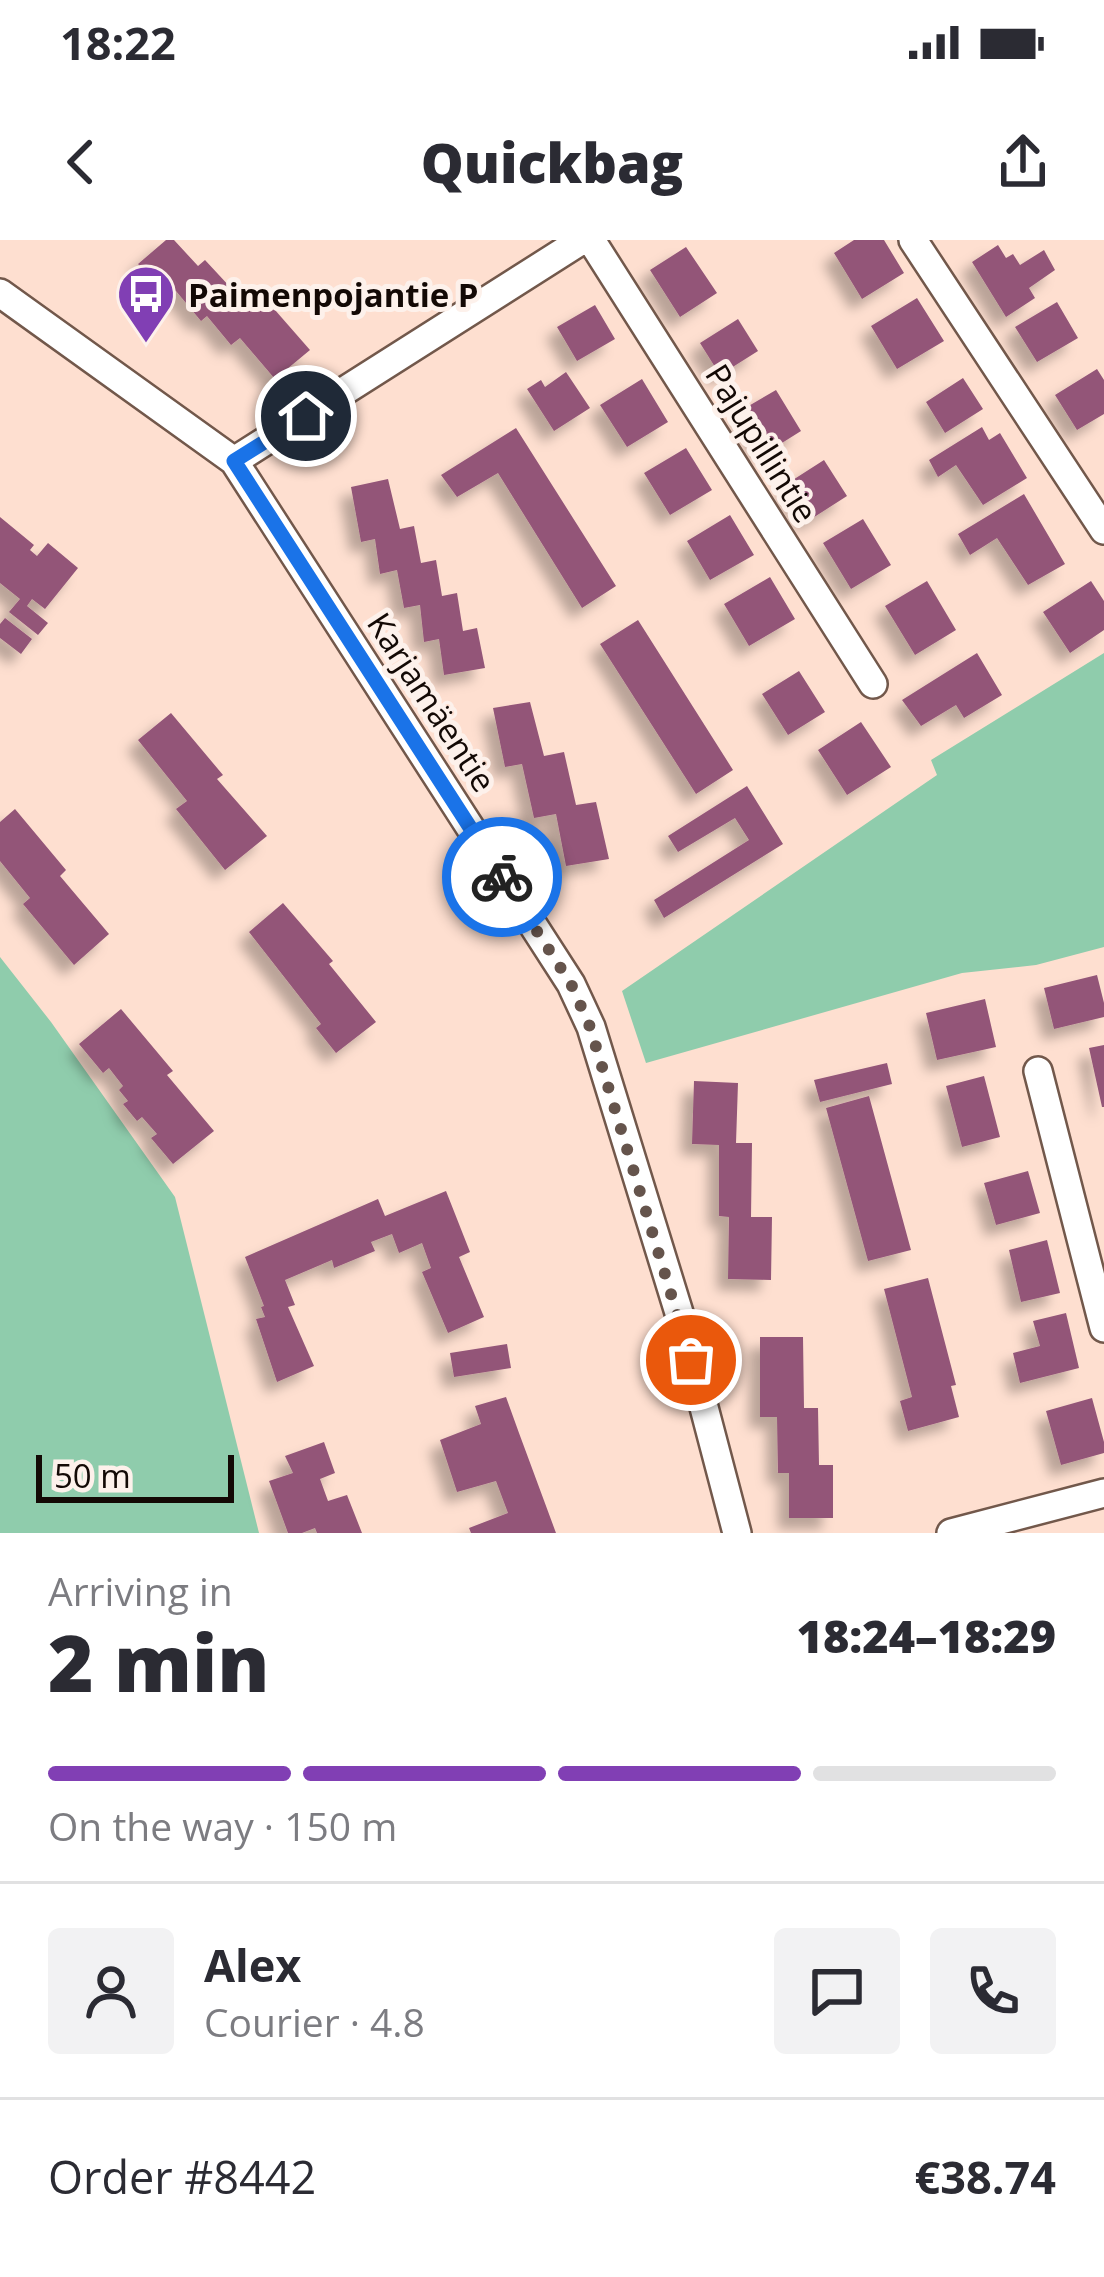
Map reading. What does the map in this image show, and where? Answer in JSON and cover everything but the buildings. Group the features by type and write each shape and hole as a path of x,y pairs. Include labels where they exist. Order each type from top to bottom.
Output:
{"street":[{"path":"234,461 586,240"},
{"name":"Pajupillintie","path":"586,240 873,684"},
{"path":"913,240 1104,530"},
{"name":"Karjamäentie","path":"0,293 234,461 571,984 590,1027 680,1316 736,1533"},
{"path":"1038,1071 1104,1328"},
{"path":"951,1533 1104,1493"}],"green space":[{"path":"1104,653 1104,947 1036,965 962,973 646,1063 622,991 937,775 931,760"},
{"path":"0,957 175,1197 259,1533 0,1533"}],"way so far":[{"path":"502,877 571,984 590,1027 691,1360"}],"place":[{"name":"Paimenpojantie P","path":"146,345"}],"route":[{"path":"306,416 234,461 502,877"}]}
